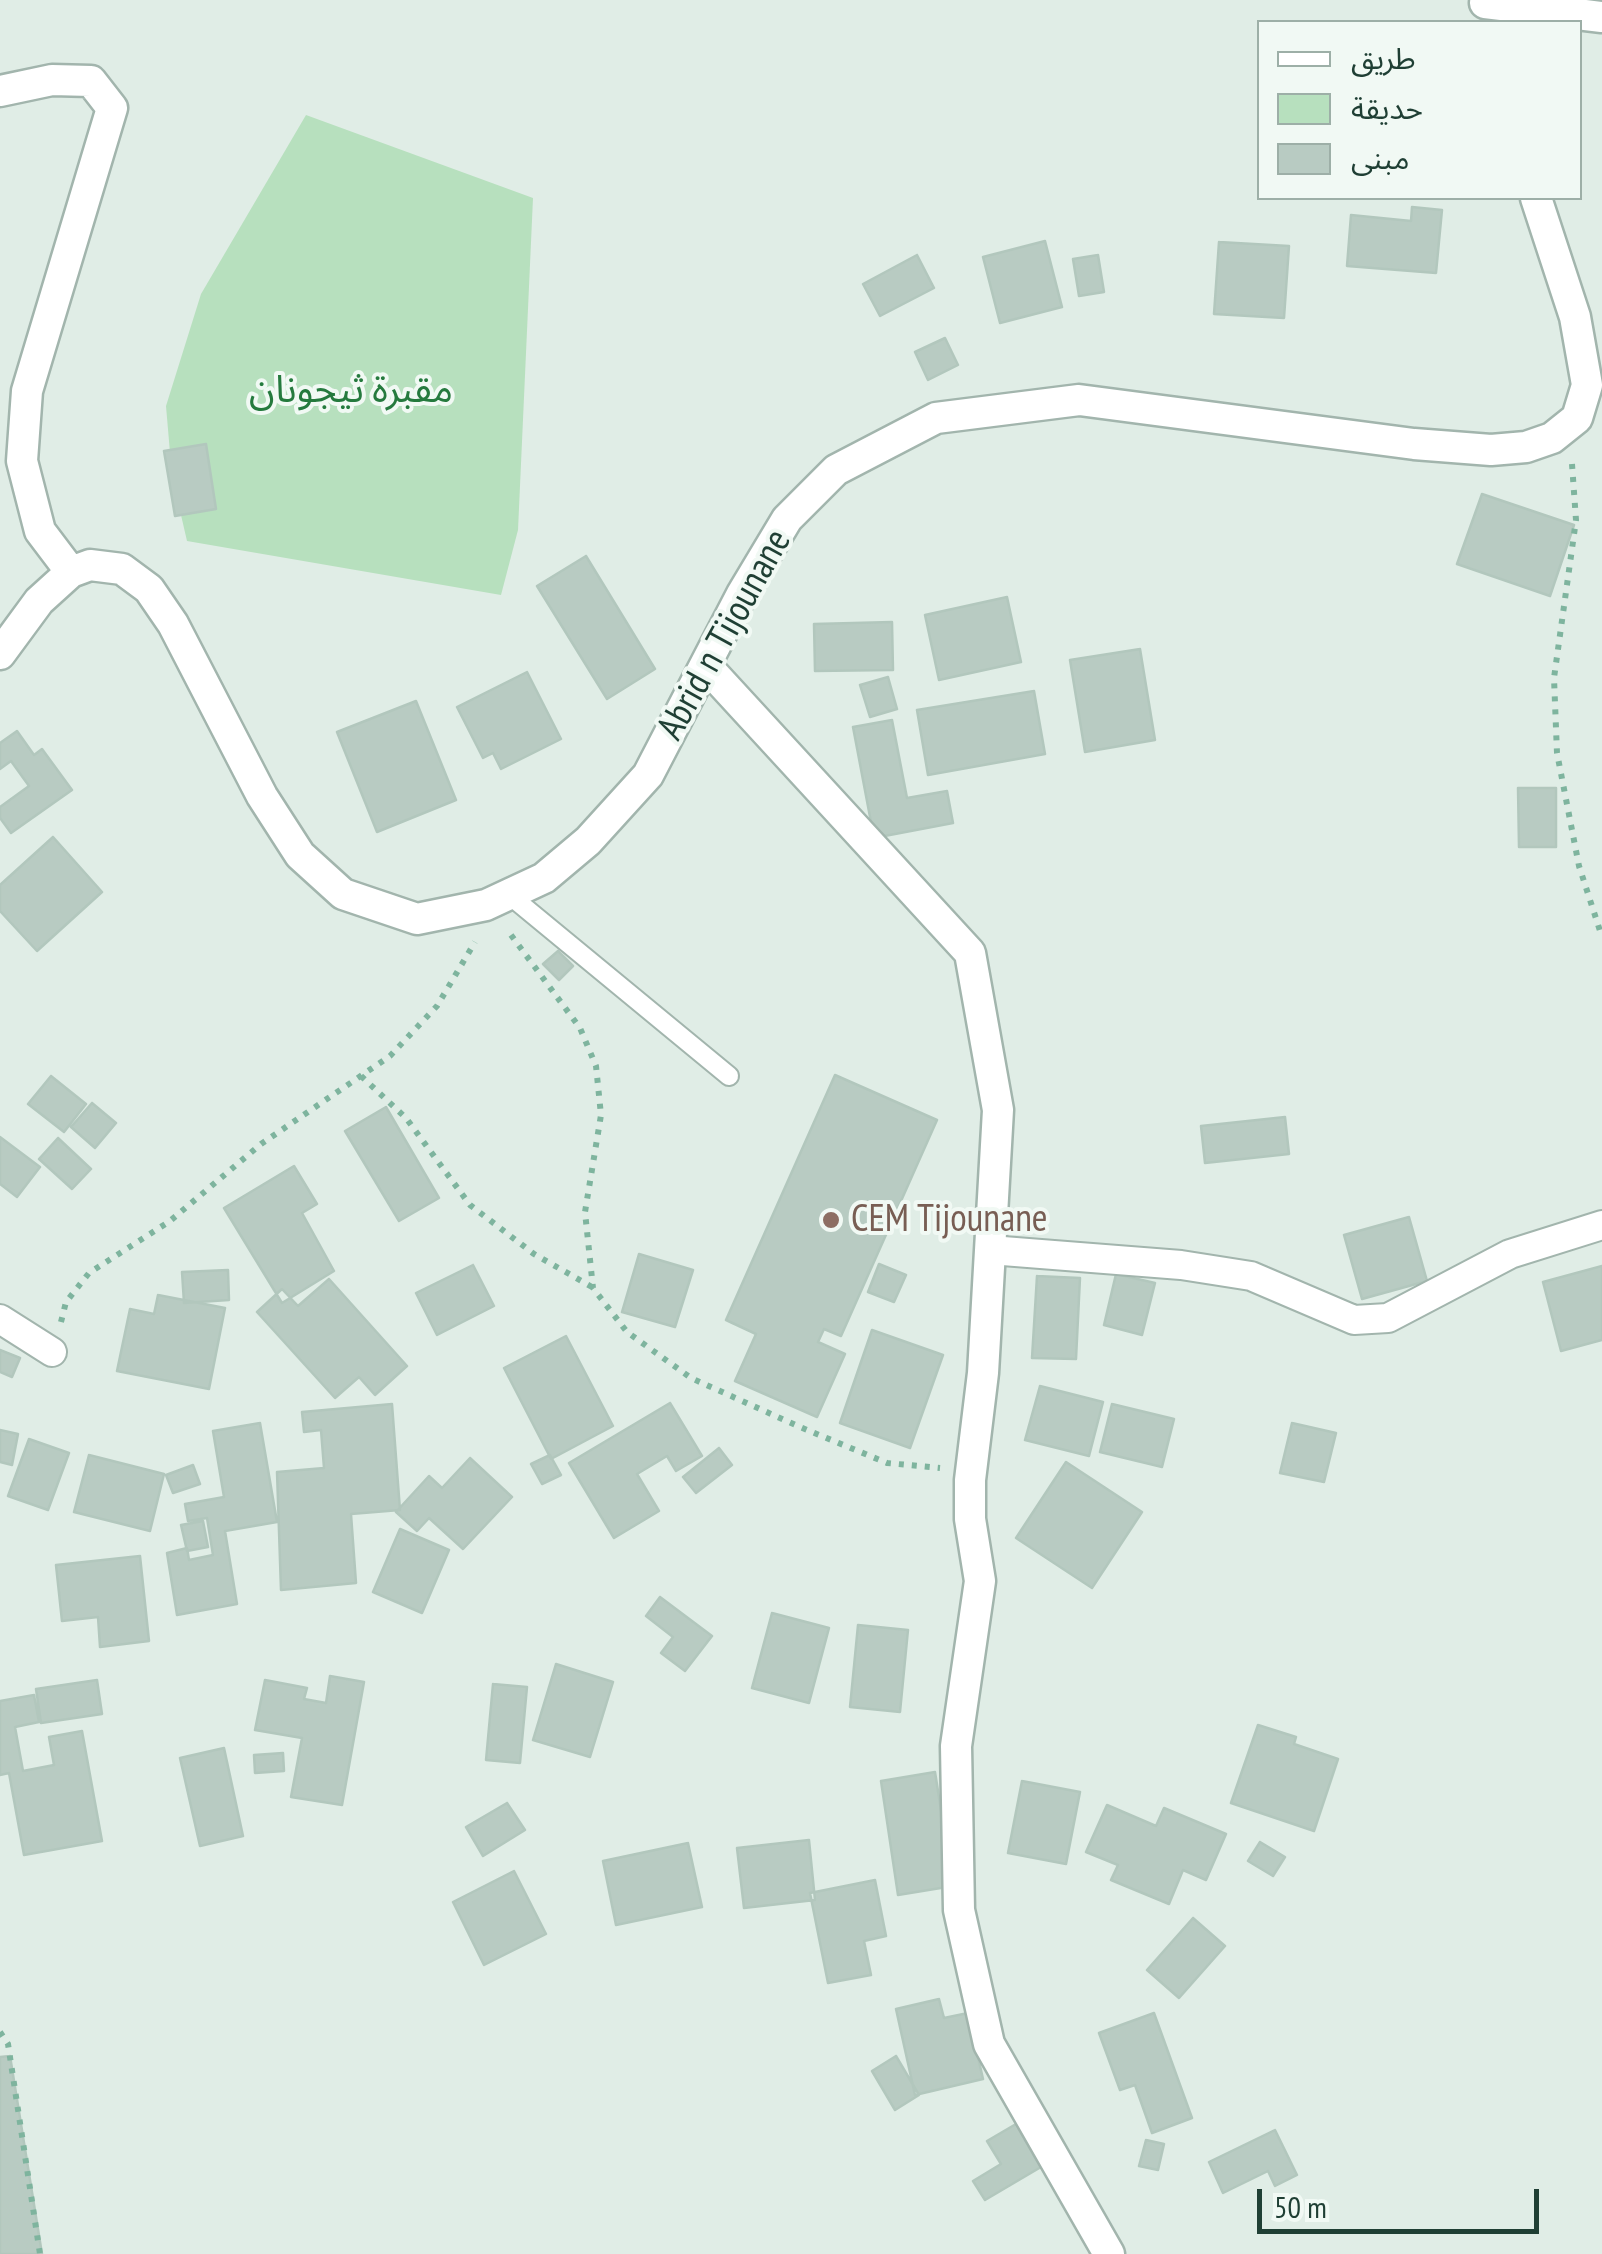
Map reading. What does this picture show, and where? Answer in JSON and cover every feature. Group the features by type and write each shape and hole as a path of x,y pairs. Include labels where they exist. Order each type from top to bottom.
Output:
{"street":[{"path":"1486,8 1602,17"},
{"path":"0,91 52,80 91,82 112,108 27,391 22,461 26,479 40,531 71,572 39,601 0,654"},
{"path":"1537,200 1576,317 1585,370 1584,402 1576,418 1562,430"},
{"name":"Abrid n Tijounane","path":"71,572 90,565 122,569 149,590 172,624 262,796 300,855 344,894 417,919 497,899 544,878 588,841 648,775 742,594 787,519 836,470 936,418 1079,400 1316,435 1491,450 1526,447 1562,430"},
{"path":"707,667 970,952 998,1110 983,1373 970,1480 970,1519 980,1580 956,1746 958,1910 975,1998 989,2044 1109,2254"},
{"path":"990,1250 1251,1276 1354,1320 1388,1318 1510,1254 1602,1224"},
{"path":"0,1319 52,1352"}],"lane":[{"path":"497,899 729,1076"}],"path":[{"path":"1562,430 1574,470 1576,520 1554,678 1557,752 1579,866 1602,938"},
{"path":"52,1352 66,1302 89,1273 170,1221 261,1144 390,1056 437,1006 473,948 497,899"},
{"path":"497,899 580,1028 596,1066 602,1115 585,1212 593,1288"},
{"path":"361,1076 406,1118 470,1205 534,1254 593,1288 628,1332 691,1378 887,1463 936,1466 970,1480"},
{"path":"0,2032 8,2044 40,2254"}],"green space":[{"name":"مقبرة ثيجونان","path":"306,115 533,198 518,530 501,595 187,541 172,476 166,406 201,294"}],"building":[{"path":"1412,207 1442,210 1436,273 1347,266 1351,215 1411,221"},
{"path":"1045,241 1062,307 1000,323 983,257"},
{"path":"1219,242 1289,246 1284,318 1214,314"},
{"path":"917,255 934,288 880,316 863,284"},
{"path":"1098,255 1104,292 1079,296 1073,259"},
{"path":"945,338 958,365 928,380 915,352"},
{"path":"206,444 216,509 175,516 164,451"},
{"path":"1482,494 1574,525 1550,596 1457,564"},
{"path":"586,556 655,669 607,699 537,586"},
{"path":"1007,597 1021,662 939,680 925,615"},
{"path":"892,622 893,670 815,671 814,624"},
{"path":"1140,649 1155,740 1085,752 1070,660"},
{"path":"527,672 561,739 501,769 493,753 483,758 457,707"},
{"path":"888,677 897,709 870,717 860,685"},
{"path":"1034,691 1045,754 928,775 917,710"},
{"path":"416,701 456,800 377,832 337,732"},
{"path":"892,720 907,798 947,791 953,823 874,838 853,727"},
{"path":"17,731 34,755 42,749 72,790 11,833 0,818 0,807 29,786 11,761 0,769 0,743"},
{"path":"1518,788 1556,788 1556,847 1519,847"},
{"path":"53,837 102,892 37,951 0,911 0,885"},
{"path":"558,951 573,966 559,980 543,964"},
{"name":"CEM Tijounane","path":"835,1075 937,1120 841,1336 824,1329 818,1342 845,1354 817,1417 735,1381 756,1334 726,1320"},
{"path":"51,1076 86,1104 64,1132 28,1104"},
{"path":"92,1103 116,1123 95,1148 71,1127"},
{"path":"386,1107 439,1198 399,1221 345,1131"},
{"path":"1285,1117 1289,1154 1205,1163 1201,1126"},
{"path":"0,1137 40,1167 17,1197 0,1184"},
{"path":"58,1138 91,1169 72,1189 39,1159"},
{"path":"294,1166 317,1204 302,1213 334,1271 282,1303 224,1208"},
{"path":"1409,1217 1427,1281 1362,1299 1344,1235"},
{"path":"639,1254 693,1270 675,1327 622,1312"},
{"path":"879,1264 906,1275 894,1302 868,1292"},
{"path":"473,1265 494,1306 437,1335 416,1293"},
{"path":"1602,1266 1602,1340 1561,1351 1543,1282"},
{"path":"228,1270 229,1300 184,1303 182,1272"},
{"path":"1116,1274 1155,1283 1142,1335 1104,1325"},
{"path":"1037,1276 1080,1278 1076,1359 1032,1358"},
{"path":"329,1279 407,1366 375,1395 359,1377 335,1398 257,1312 282,1289 298,1306"},
{"path":"158,1295 225,1308 209,1389 117,1371 130,1309 154,1314"},
{"path":"872,1330 943,1355 910,1448 840,1423"},
{"path":"566,1336 613,1426 551,1459 504,1368"},
{"path":"0,1350 20,1358 12,1377 0,1372"},
{"path":"1040,1386 1103,1402 1089,1456 1025,1440"},
{"path":"670,1403 702,1456 676,1471 667,1456 637,1474 659,1511 614,1538 569,1463"},
{"path":"392,1404 400,1510 351,1514 356,1583 281,1590 277,1472 324,1468 321,1430 304,1432 302,1412"},
{"path":"1112,1404 1174,1419 1162,1467 1100,1452"},
{"path":"260,1423 277,1522 225,1531 237,1604 177,1615 167,1553 187,1548 189,1560 213,1555 207,1518 188,1521 185,1504 224,1497 213,1431"},
{"path":"1292,1423 1336,1433 1324,1482 1280,1473"},
{"path":"0,1430 18,1434 12,1465 0,1462"},
{"path":"29,1439 69,1453 48,1510 8,1496"},
{"path":"719,1448 732,1465 696,1493 683,1477"},
{"path":"89,1455 164,1474 150,1531 74,1512"},
{"path":"550,1455 561,1475 542,1484 531,1464"},
{"path":"470,1458 512,1497 463,1549 429,1518 417,1531 396,1512 429,1476 442,1488"},
{"path":"1066,1462 1142,1512 1092,1588 1016,1538"},
{"path":"193,1465 200,1484 173,1493 166,1475"},
{"path":"203,1521 208,1547 187,1551 181,1525"},
{"path":"400,1529 449,1550 422,1613 373,1592"},
{"path":"140,1556 149,1641 100,1647 98,1617 62,1621 56,1565"},
{"path":"660,1597 712,1636 685,1671 661,1653 673,1637 646,1616"},
{"path":"772,1613 829,1628 809,1703 752,1688"},
{"path":"858,1625 908,1630 900,1712 850,1707"},
{"path":"556,1664 613,1682 590,1757 533,1740"},
{"path":"330,1676 364,1682 342,1805 291,1797 302,1738 255,1730 265,1680 307,1688 304,1699 326,1703"},
{"path":"97,1680 102,1714 41,1723 36,1689"},
{"path":"493,1684 527,1687 520,1763 486,1760"},
{"path":"34,1695 39,1722 15,1727 23,1771 54,1765 49,1737 82,1731 102,1841 24,1855 9,1773 0,1775 0,1701"},
{"path":"1258,1725 1296,1737 1294,1744 1338,1759 1314,1831 1231,1803"},
{"path":"224,1748 243,1836 200,1846 180,1758"},
{"path":"283,1753 284,1771 255,1773 254,1755"},
{"path":"935,1772 953,1886 898,1895 881,1781"},
{"path":"1022,1781 1080,1792 1066,1864 1008,1853"},
{"path":"507,1803 525,1830 483,1856 466,1827"},
{"path":"1107,1805 1156,1826 1164,1808 1226,1834 1206,1880 1183,1870 1169,1904 1111,1880 1118,1865 1086,1852"},
{"path":"809,1840 815,1900 744,1908 737,1848"},
{"path":"1260,1842 1285,1857 1273,1876 1248,1861"},
{"path":"688,1843 702,1907 616,1925 603,1861"},
{"path":"514,1871 546,1934 484,1965 453,1902"},
{"path":"875,1880 886,1936 864,1941 871,1975 828,1983 810,1893"},
{"path":"1193,1918 1225,1946 1179,1998 1147,1970"},
{"path":"939,1999 944,2018 968,2013 983,2079 915,2095 896,2009"},
{"path":"1154,2013 1192,2118 1152,2133 1135,2085 1120,2090 1099,2033"},
{"path":"10,2056 42,2254 0,2254 0,2057"},
{"path":"896,2056 919,2095 895,2110 872,2071"},
{"path":"1016,2124 1041,2167 985,2200 973,2181 1001,2164 987,2141"},
{"path":"1275,2130 1297,2175 1275,2186 1268,2171 1223,2193 1209,2162"},
{"path":"1146,2140 1164,2144 1158,2170 1139,2166"}],"place":[{"name":"CEM Tijounane","path":"831,1220"}]}
